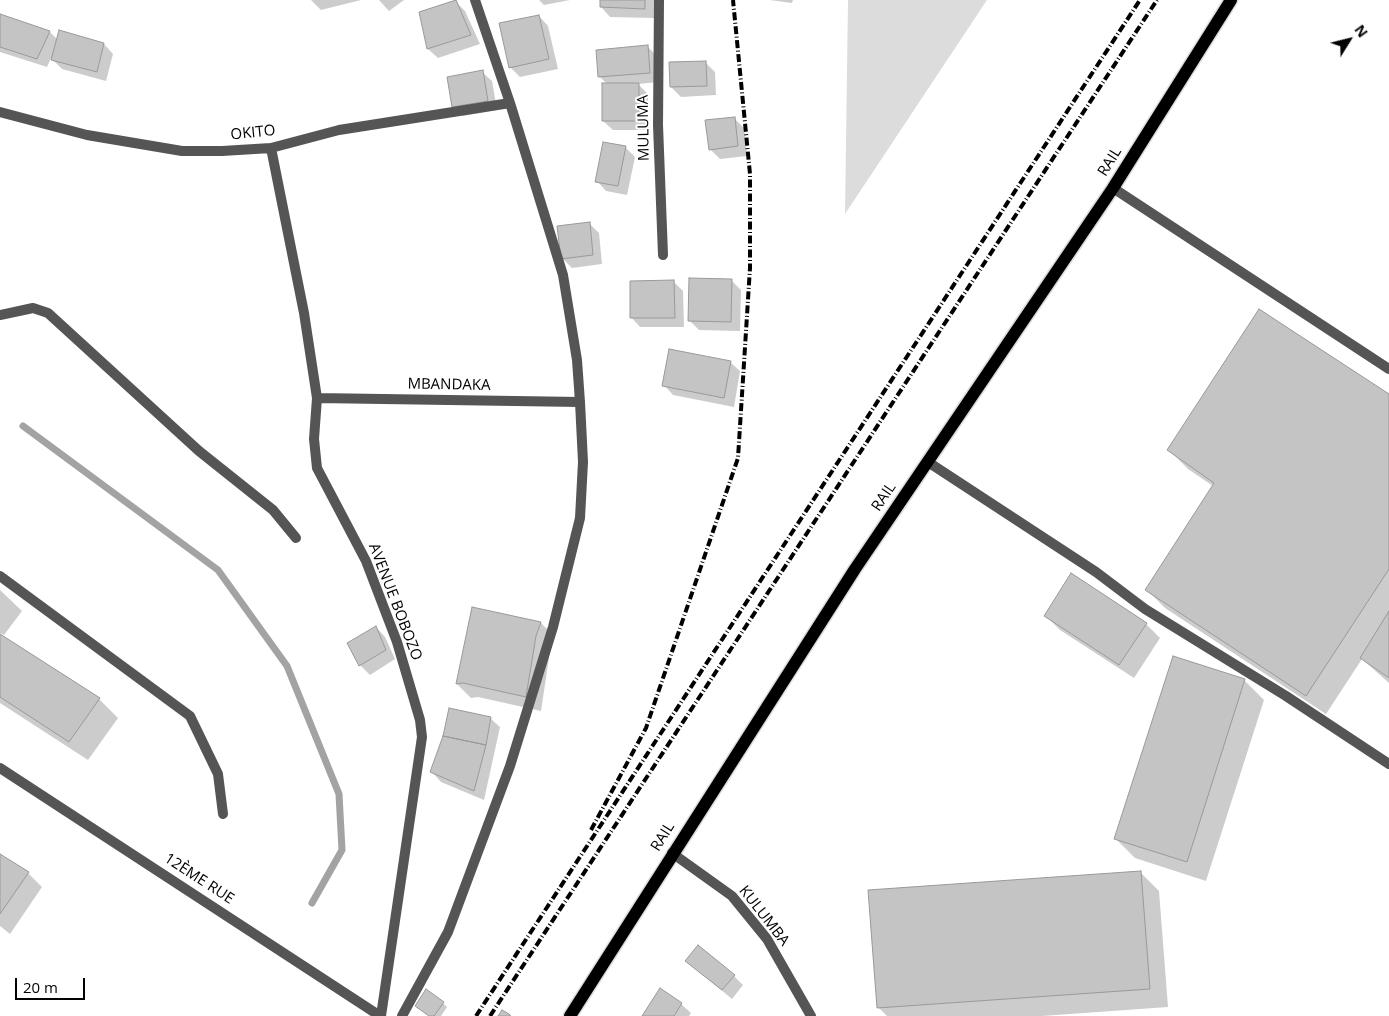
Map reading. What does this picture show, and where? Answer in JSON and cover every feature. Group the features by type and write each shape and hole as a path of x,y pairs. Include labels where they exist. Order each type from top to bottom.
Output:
{"main road":[{"name":"RAIL","path":"570,1016 854,569 1113,188 1231,0"}],"street":[{"path":"402,1016 448,932 510,766 553,627 580,518 584,462 580,402 577,360 563,275 510,103 475,0"},
{"name":"MULUMA","path":"659,0 658,125 663,255"},
{"name":"OKITO","path":"0,112 87,134 182,151 271,148 339,130 510,103"},
{"name":"AVENUE BOBOZO","path":"271,148 304,313 317,398 314,439 317,468 366,560 397,642 420,720 422,738 380,1016"},
{"path":"1113,188 1389,370"},
{"path":"0,315 33,308 48,313 200,451 273,510 296,538"},
{"name":"MBANDAKA","path":"317,398 580,402"},
{"path":"928,462 1096,572 1145,609 1286,696 1389,764"},
{"path":"0,576 190,716 218,774 223,814"},
{"name":"12ÈME RUE","path":"0,768 380,1016"},
{"name":"KULUMBA","path":"672,853 732,896 767,939 812,1016"}],"shaded area":[{"path":"848,0 987,0 845,214"}],"building":[{"path":"456,0 471,35 427,49 419,12"},
{"path":"600,0 645,0 645,9 600,7"},
{"path":"0,14 50,31 37,59 0,47"},
{"path":"539,15 549,59 509,68 499,23"},
{"path":"59,30 104,43 97,72 51,60"},
{"path":"648,45 650,73 598,77 596,50"},
{"path":"706,61 707,86 670,87 669,62"},
{"path":"483,70 488,101 452,107 447,77"},
{"path":"602,83 639,83 639,121 602,121"},
{"path":"735,117 738,146 709,150 705,120"},
{"path":"603,142 626,146 618,186 595,182"},
{"path":"590,222 593,255 561,259 557,226"},
{"path":"689,278 732,279 731,322 688,321"},
{"path":"674,280 675,318 630,318 630,281"},
{"path":"1259,309 1389,394 1389,569 1306,696 1145,590 1214,483 1167,450"},
{"path":"669,349 731,361 724,398 662,386"},
{"path":"1071,573 1147,623 1119,665 1044,616"},
{"path":"472,607 541,622 536,636 526,697 463,683 456,684"},
{"path":"1389,611 1389,678 1360,658"},
{"path":"376,626 386,650 359,666 347,643"},
{"path":"0,634 100,698 69,742 0,697"},
{"path":"1173,656 1245,679 1187,862 1114,839"},
{"path":"449,708 491,717 486,745 443,736"},
{"path":"443,736 486,745 474,791 430,772"},
{"path":"0,854 29,872 0,914"},
{"path":"1141,871 1150,989 877,1008 868,890"},
{"path":"698,945 735,975 722,990 685,961"},
{"path":"660,988 682,1003 674,1016 642,1016"},
{"path":"426,989 444,1002 434,1016 429,1016 415,1006"},
{"path":"502,1010 509,1014 511,1016 498,1016"}],"waterway":[{"path":"23,426 218,570 287,666 339,794 342,850 312,903"}],"railway":[{"path":"591,830 646,728 738,458 750,268 750,174 733,0"},
{"path":"476,1016 1140,0"},
{"path":"490,1016 1157,0"}]}
